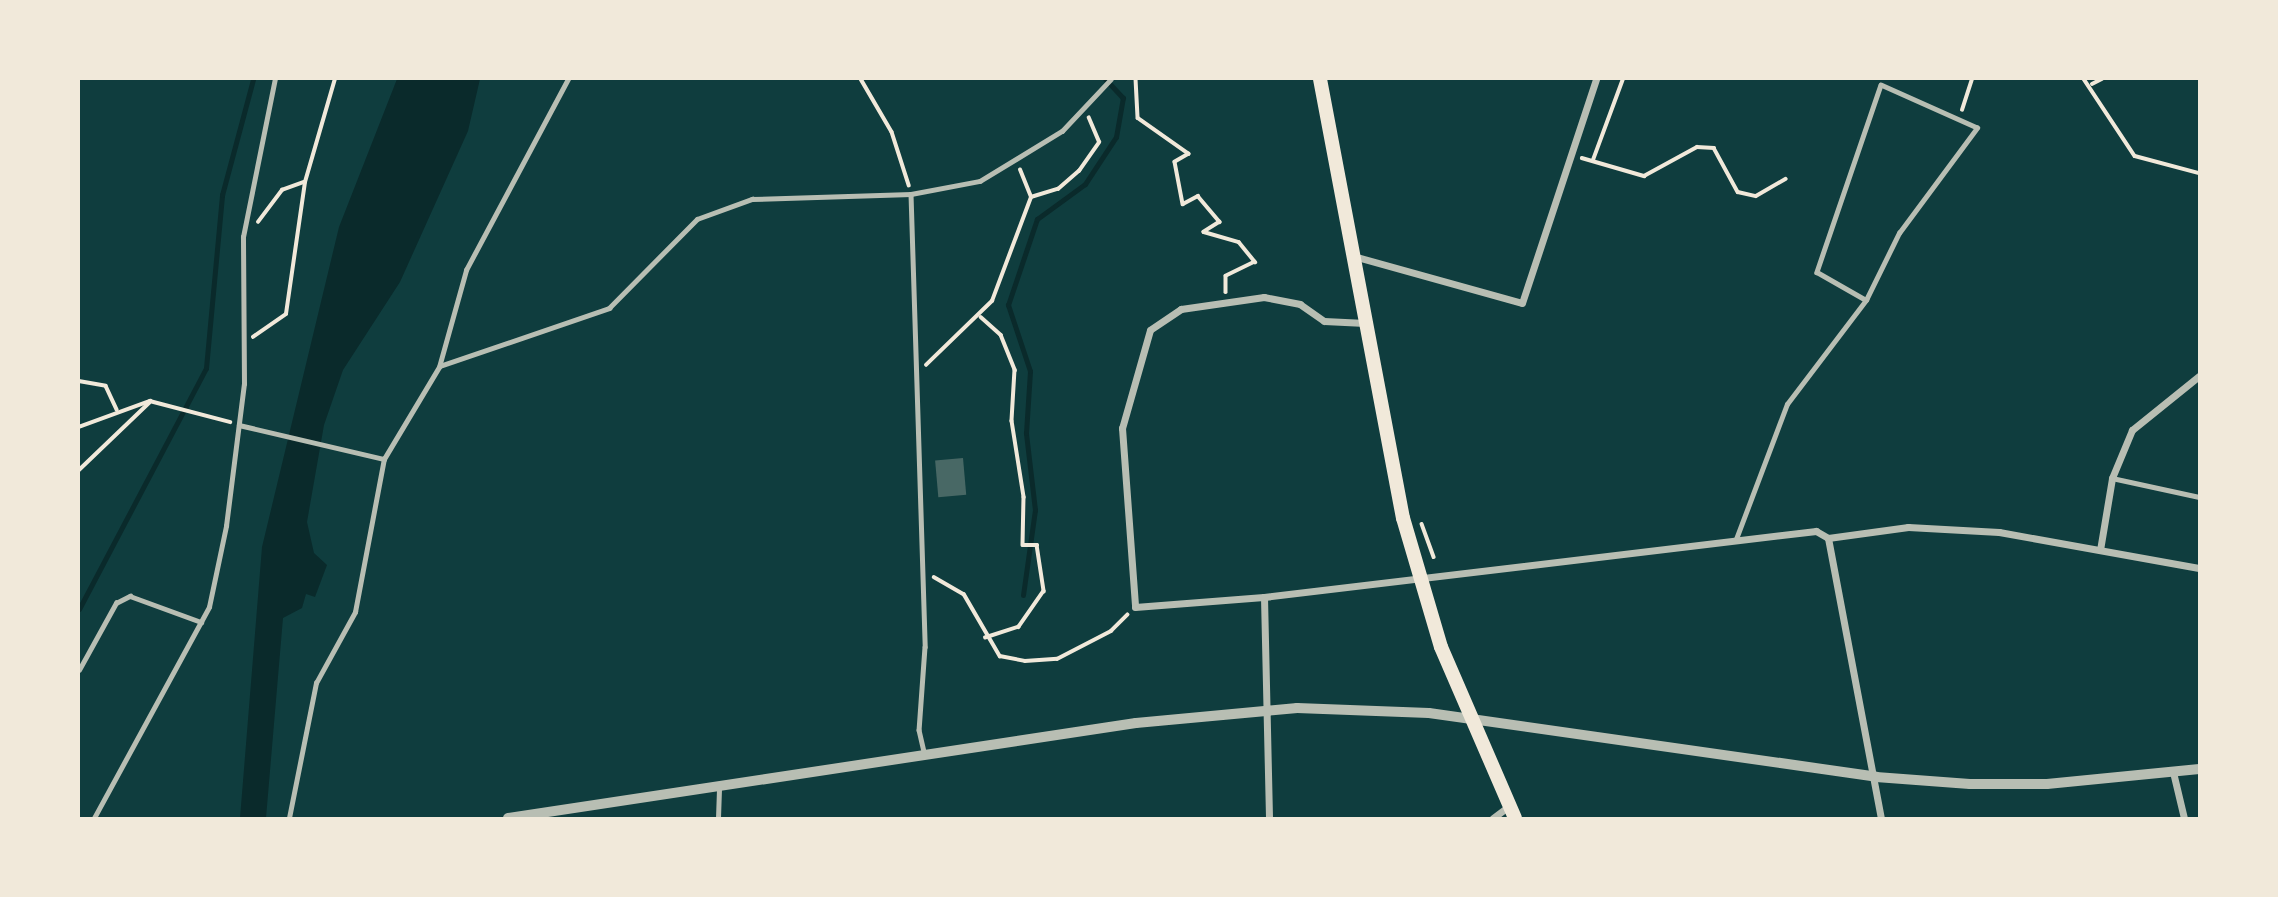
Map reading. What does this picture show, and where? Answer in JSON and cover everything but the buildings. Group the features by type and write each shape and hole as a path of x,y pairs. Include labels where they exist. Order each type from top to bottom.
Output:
{"main road":[{"path":"1320,79 1351,256 1419,576 1469,718 1512,812"}],"street":[{"path":"1351,256 1522,303 1596,79"},
{"path":"1365,323 1324,321 1283,299 1227,301 1165,317 1142,344 1122,428 1135,607 1264,597 1419,576 1816,531 1828,538 1921,528 1999,532 2199,568"},
{"path":"2100,550 2112,478 2132,430 2199,376"},
{"path":"1828,538 1876,777 1881,818"},
{"path":"1264,597 1270,709 1269,818"},
{"path":"508,818 925,755 1270,709 1469,718 1876,777 2048,784 2199,769"},
{"path":"2173,772 2184,818"},
{"path":"1493,818 1512,812"}],"lane":[{"path":"94,818 201,622 226,526 239,425 244,231 275,79"},
{"path":"289,818 316,683 355,612 384,459 439,367 466,270 568,79"},
{"path":"439,367 608,308 697,219 741,203 804,194 911,194 980,180 1017,163 1083,110 1111,79"},
{"path":"1735,539 1787,404 1866,300 1899,233 1978,128 1960,115 1881,85 1817,272 1866,300"},
{"path":"911,194 922,573 919,730 925,755"},
{"path":"239,425 265,428 384,459"},
{"path":"2112,478 2199,497"},
{"path":"79,670 116,603 130,597 201,622"},
{"path":"718,818 719,786"}],"path":[{"path":"243,343 286,314 305,183 335,79"},
{"path":"861,79 892,132 911,194"},
{"path":"1136,79 1138,118 1189,154 1175,162 1183,204 1198,196 1220,222 1204,232 1239,242 1255,262 1226,276 1227,301"},
{"path":"1593,160 1623,79"},
{"path":"1960,115 1972,79"},
{"path":"2084,79 2092,84 2114,132 2134,156 2199,173"},
{"path":"2092,84 2102,79"},
{"path":"1031,198 1058,189 1098,142 1083,110"},
{"path":"1570,156 1618,164 1629,176 1644,176 1697,146 1714,148 1738,192 1756,196 1786,179"},
{"path":"916,377 959,329 981,317 1031,198 1017,163"},
{"path":"244,231 261,220 282,190 305,183"},
{"path":"981,317 1001,335 1015,370 1012,421 1024,497 1023,545 1037,545 1044,591 1035,609 1002,638 986,638"},
{"path":"79,381 106,386 117,410"},
{"path":"79,470 150,401"},
{"path":"79,427 117,410 150,401 206,413 239,425"},
{"path":"1427,523 1434,557"},
{"path":"922,573 964,594 986,638 1000,656 1056,659 1111,631 1135,607"}],"water":[{"path":"397,79 480,79 468,131 400,282 343,370 324,425 307,522 314,553 327,565 315,597 306,594 302,608 283,618 266,818 240,818 262,547 339,227"}],"waterway":[{"path":"79,609 206,368 222,195 253,79"},
{"path":"1023,595 1035,510 1026,433 1030,371 1008,305 1037,219 1085,184 1116,137 1123,98 1105,79"}]}
